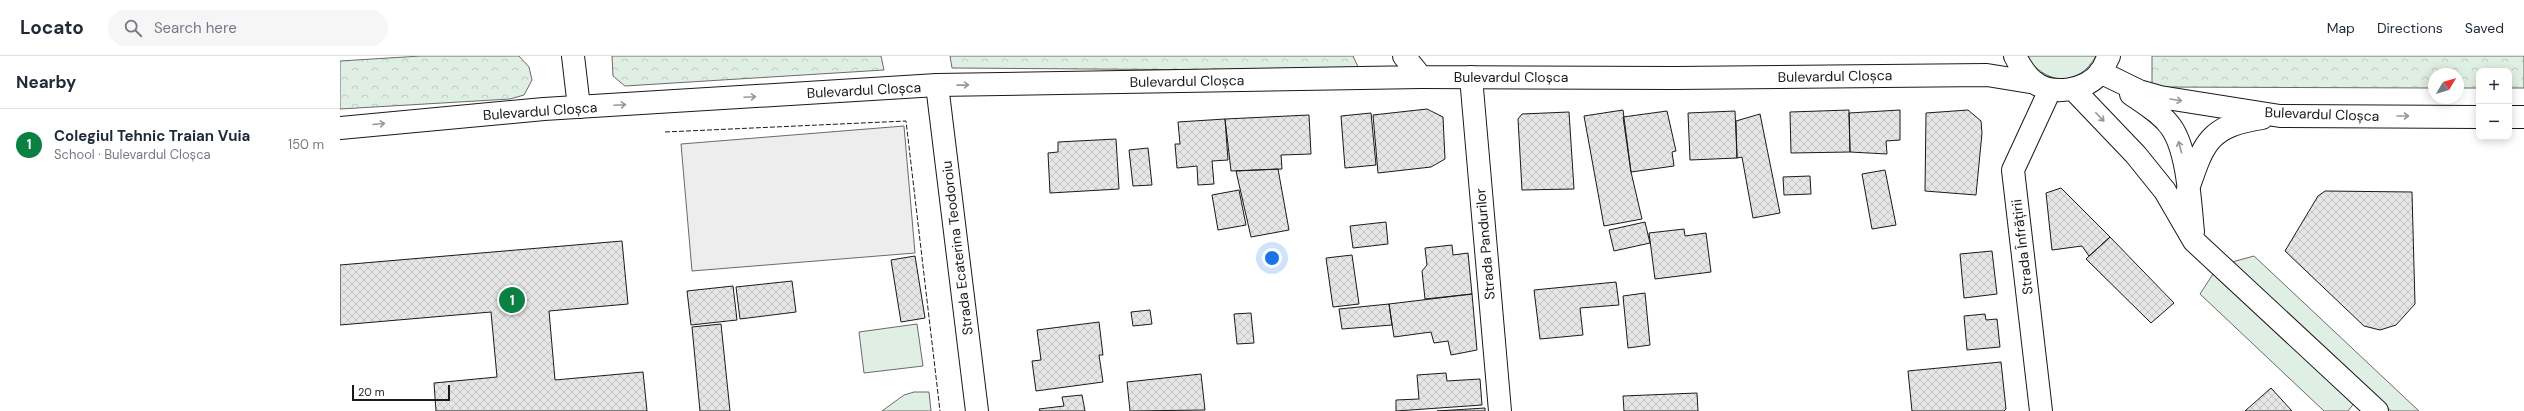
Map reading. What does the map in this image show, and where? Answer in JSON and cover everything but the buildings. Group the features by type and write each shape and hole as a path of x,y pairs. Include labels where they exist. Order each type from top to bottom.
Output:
{"main road":[{"path":"573,56 579,107"},
{"path":"1404,56 1421,77"},
{"path":"2015,56 2023,71 2043,86"},
{"path":"2194,241 2188,190 2180,144 2171,127 2159,114 2104,64 2088,83 2073,89 2136,155 2164,191 2194,241 2377,411"},
{"name":"Bulevardul Cloșca","path":"2104,64 2139,91 2160,97 2280,116 2476,117"},
{"name":"Bulevardul Cloșca","path":"340,128 579,107 937,85 1421,77 1675,78 1987,75 2043,86 2073,89"},
{"name":"Strada Pandurilor","path":"1471,77 1500,411"},
{"name":"Strada Ecaterina Teodoroiu","path":"937,85 977,411"},
{"name":"Strada Înfrățirii","path":"2041,411 2013,170 2043,86"},
{"path":"2188,190 2200,154 2214,135 2237,122 2280,116"},
{"path":"2512,117 2524,117"}],"green space":[{"path":"421,56 519,56 529,67 532,80 524,95 510,99 340,109 340,61"},
{"path":"612,56 881,56 884,70 625,86 613,76"},
{"path":"950,56 1353,56 1360,71 952,68"},
{"path":"2026,56 2096,56 2089,66 2080,74 2071,78 2062,79 2043,73 2034,66"},
{"path":"2152,56 2524,56 2524,88 2512,88 2512,68 2476,68 2476,88 2464,88 2464,68 2428,68 2428,88 2152,87"},
{"path":"2254,256 2419,411 2391,411 2232,262"},
{"path":"2213,274 2355,402 2348,411 2324,411 2200,294"},
{"path":"917,324 923,366 864,373 859,332"},
{"path":"914,392 929,392 931,411 882,411 904,395"}],"shaded area":[{"path":"904,126 915,253 692,271 681,144"}],"fence":[{"path":"665,132 906,121 940,411"}],"place":[{"name":"Colegiul Tehnic Traian Vuia","path":"512,300"}]}
